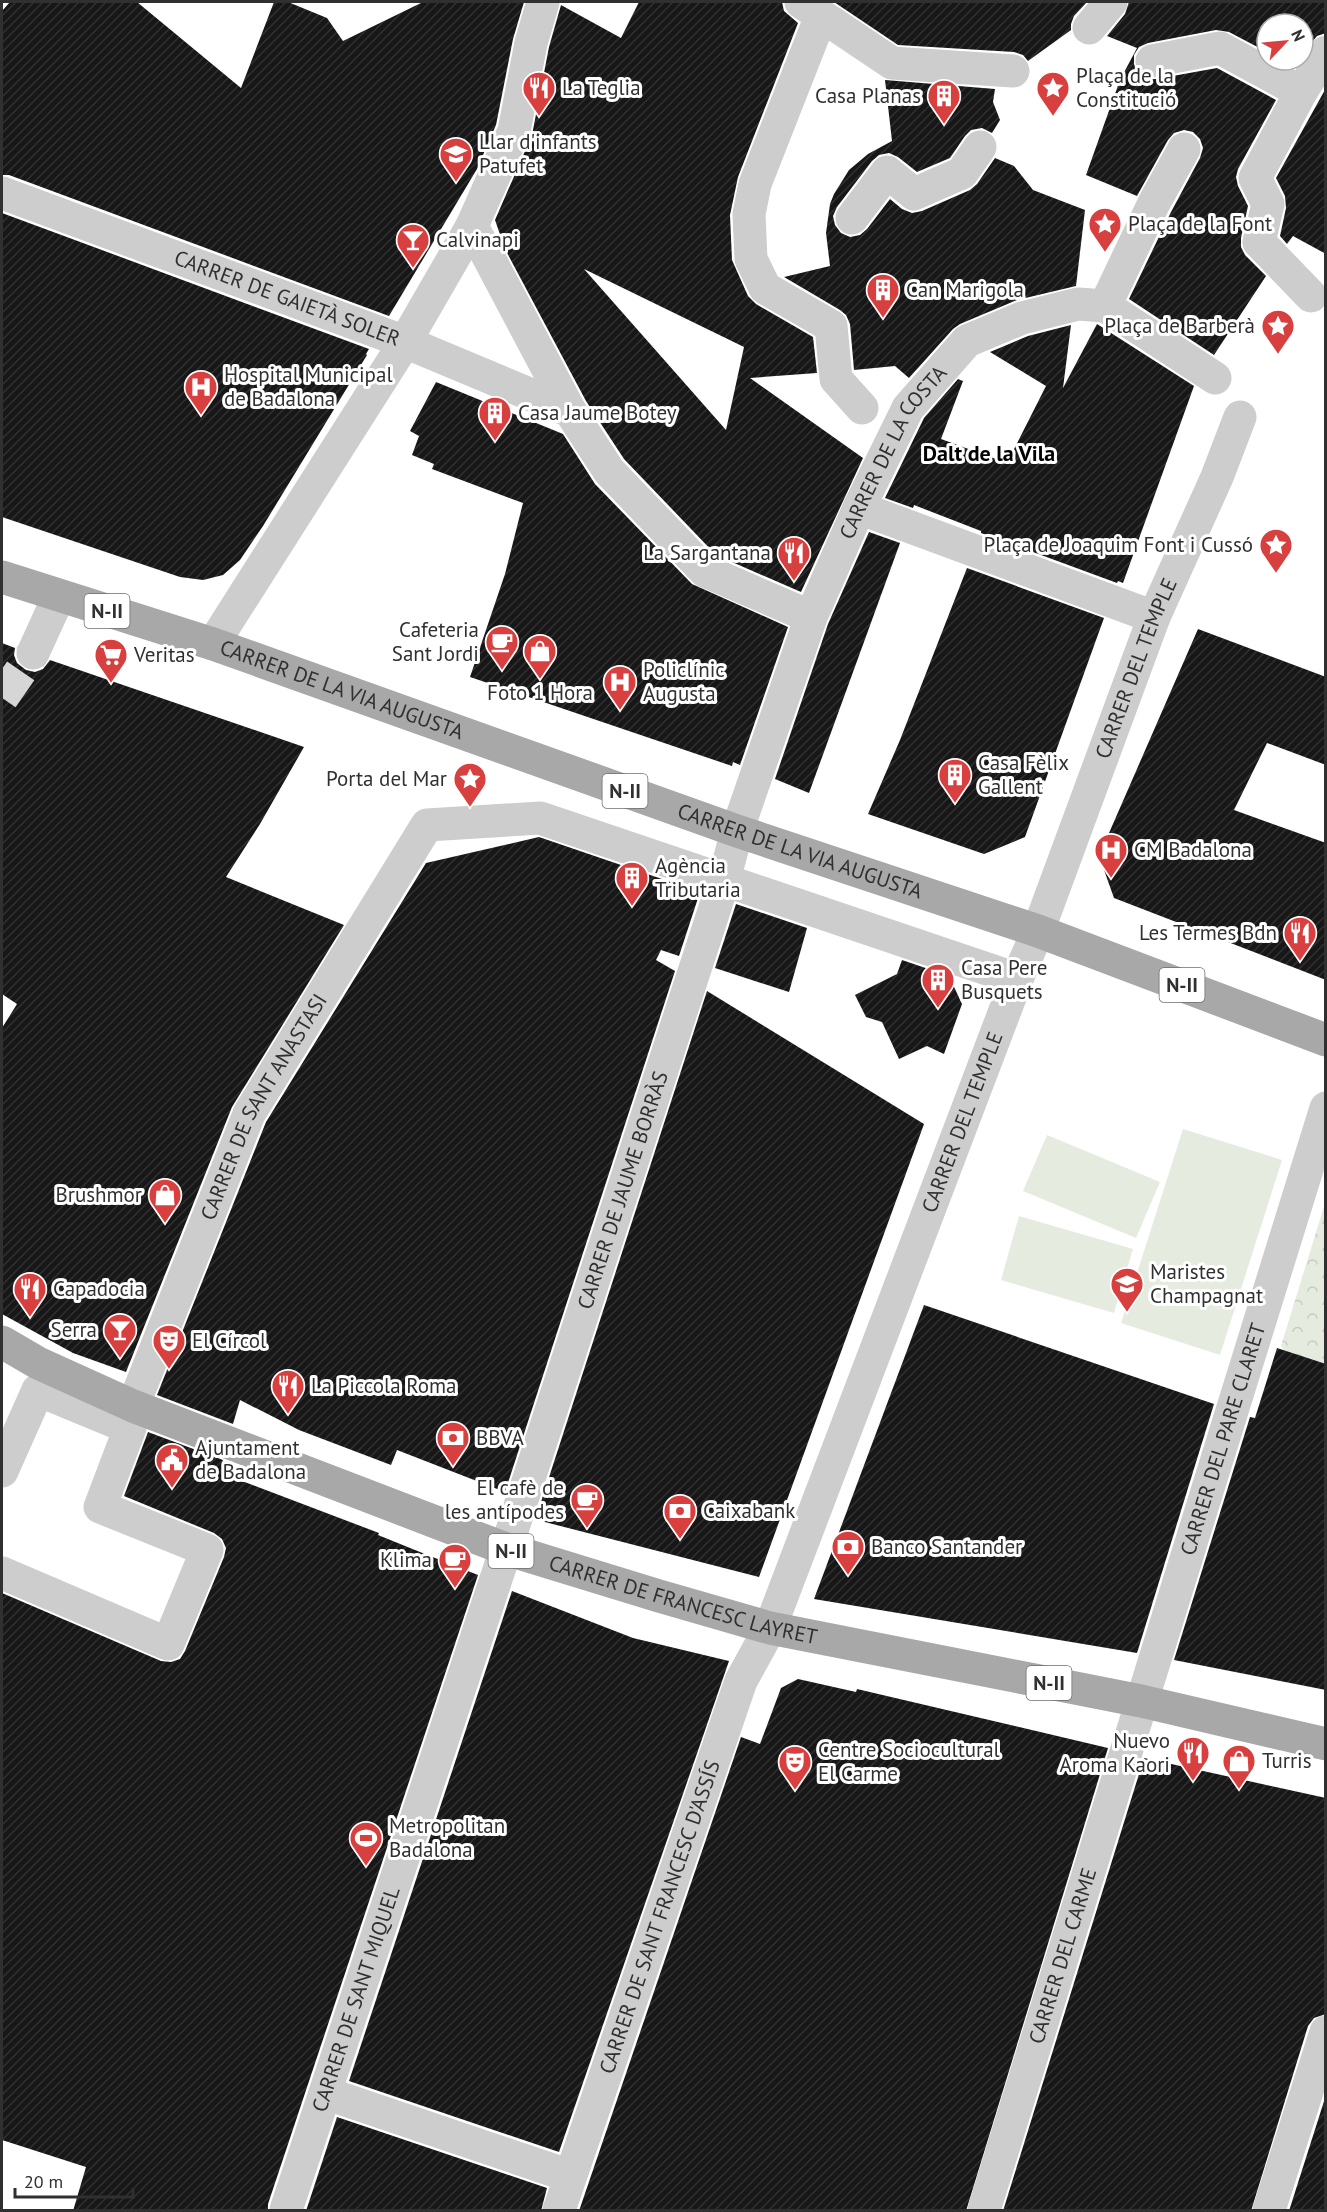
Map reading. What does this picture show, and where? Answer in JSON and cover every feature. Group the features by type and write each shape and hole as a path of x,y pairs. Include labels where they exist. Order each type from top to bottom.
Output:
{"main road":[{"name":"CARRER DE LA VIA AUGUSTA","path":"2,577 213,644 736,831 1038,931 1326,1040"},
{"name":"CARRER DE FRANCESC LAYRET","path":"2,1342 38,1363 133,1406 506,1549 659,1596 771,1628 1141,1701 1326,1744"}],"street":[{"path":"213,644 414,338 472,226 514,131 531,43 543,2"},
{"path":"1089,28 1111,2"},
{"path":"862,408 836,379 831,326 765,288 751,259 749,214 755,184 811,9 892,63 1012,71"},
{"path":"1152,61 1220,48 1301,92"},
{"path":"1311,296 1258,242 1268,204 1255,178 1301,92 1326,52"},
{"path":"852,218 887,172 914,194 962,173 980,147"},
{"path":"1184,149 1154,203 1105,306 1215,378"},
{"name":"CARRER DE GAIETÀ SOLER","path":"2,193 414,338 570,411"},
{"path":"472,226 570,411 609,471 705,571 811,617"},
{"name":"CARRER DE LA COSTA","path":"736,831 811,617 867,511 908,408 967,341 1022,318 1078,304 1105,306"},
{"name":"CARRER DEL TEMPLE","path":"771,1628 1017,979 1038,931 1154,617 1217,477 1240,417"},
{"path":"867,511 1154,617"},
{"path":"33,653 59,596"},
{"name":"CARRER DE SANT ANASTASI","path":"133,1406 249,1114 427,825 540,818 724,880"},
{"name":"CARRER DE JAUME BORRÀS","path":"506,1549 724,880 736,831"},
{"path":"724,880 1017,979"},
{"name":"CARRER DEL PARE CLARET","path":"1141,1701 1326,1108"},
{"path":"2,1442 38,1363"},
{"path":"2,1471 38,1390 130,1428 100,1507 207,1550 168,1644 2,1573"},
{"name":"CARRER DE SANT MIQUEL","path":"286,2211 506,1549"},
{"name":"CARRER DE SANT FRANCESC D'ASSÍS","path":"559,2211 741,1681 771,1628"},
{"name":"CARRER DEL CARME","path":"984,2211 1141,1701"},
{"path":"1269,2211 1326,2032"},
{"path":"325,2093 570,2176"}],"green space":[{"path":"1183,1129 1282,1160 1220,1355 1121,1323"},
{"path":"1047,1135 1160,1182 1136,1238 1023,1191"},
{"path":"1325,1203 1325,1364 1285,1351 1281,1346"},
{"path":"1019,1216 1133,1249 1114,1313 1001,1280"}],"building":[{"path":"10,2 137,2 241,88 274,2 288,2 327,18 343,41 423,2 524,2 513,39 496,125 477,169 389,316 9,175 2,175 2,11"},
{"path":"639,2 782,2 784,11 798,23 738,177 730,215 732,260 748,296 756,304 813,337 817,373 750,378 863,458 801,592 716,555 624,459 586,401 505,249 495,220 532,135 549,47 561,5 621,38","holes":["584,269 744,347 726,430"]},
{"path":"834,2 1087,2 1074,16 1071,30 1028,61 1023,55 1014,52 898,45"},
{"path":"1129,2 1326,2 1326,33 1315,38 1315,12 1255,12 1255,46 1229,32 1216,30 1148,43 1139,47 1134,55 1137,73 1146,79 1217,68 1276,100 1238,169 1236,177 1248,206 1241,247 1245,255 1266,276 1214,355 1129,299 1200,158 1203,148 1200,139 1193,132 1184,130 1174,133 1137,196 1086,175 1120,80 1137,48 1107,36 1125,14"},
{"path":"885,80 995,89 993,102 1000,120 992,133 982,128 971,130 950,158 917,172 898,157 889,153 879,155 837,207 833,216 835,225 841,233 850,237 860,235 890,199 902,209 912,213 922,211 970,190 977,184 995,158 1014,166 1033,190 1085,210 1076,286 1017,300 960,324 909,378 895,366 854,370 850,324 846,315 784,277 830,266 826,233 830,204 834,194 849,170 868,154 892,141"},
{"path":"1326,88 1326,254 1293,236 1287,244 1280,236 1286,208 1285,196 1276,178"},
{"name":"Hospital Municipal de Badalona","path":"2,213 369,349 263,526 240,560 223,575 203,580 180,577 2,517"},
{"path":"1097,324 1194,386 1123,583 1118,581 1117,583 981,533 981,531 914,505 913,508 885,498 924,418 958,379 963,381 941,439 1007,463 1046,386 990,352 1028,336 1071,325 1063,388"},
{"path":"436,382 563,434 595,484 692,584 788,627 740,765 733,762 732,766 470,677 505,574 523,503 432,469 434,464 412,455 419,436 410,431"},
{"path":"869,532 900,543 809,793 775,779 828,624"},
{"path":"967,568 1104,618 1025,837 984,854 868,814 900,740"},
{"path":"1198,629 1326,677 1326,765 1267,743 1234,810 1326,843 1326,980 1114,898 1099,856"},
{"path":"2,643 15,648 14,655 17,663 26,670 35,672 43,669 50,660 304,747 260,824 226,877 344,925 232,1107 126,1372 73,1353 2,1314 2,1028 17,1004 2,994"},
{"path":"539,837 700,892 679,956 661,950 656,960 675,971 505,1492 397,1450 391,1465 299,1430 240,1400 233,1424 157,1395 266,1122 426,863"},
{"path":"736,904 807,928 789,992 715,968"},
{"name":"Casa Pere Busquets","path":"902,960 949,976 962,1004 944,1054 927,1046 899,1059 882,1022 866,1017 855,995 897,974"},
{"path":"707,991 924,1124 759,1577 537,1520"},
{"path":"924,1305 1214,1404 1137,1653 814,1599"},
{"path":"1277,1348 1326,1364 1326,1690 1174,1660 1250,1417 1255,1418"},
{"path":"148,1432 223,1460 222,1463 246,1473 242,1481 379,1533 378,1535 478,1575 268,2204 268,2211 73,2211 86,2167 2,2140 2,1593 161,1661 171,1662 180,1659 226,1548 222,1539 214,1533 124,1496"},
{"path":"512,1591 633,1638 729,1661 559,2152 349,2081"},
{"path":"798,1679 856,1692 857,1689 1108,1748 966,2211 579,2211 741,1737 760,1744 781,1688"},
{"path":"1144,1758 1326,1798 1326,2014 1314,2018 1308,2026 1251,2211 1003,2211"},
{"path":"1326,2095 1326,2211 1289,2211"},
{"path":"337,2117 547,2188 541,2211 306,2211"}],"tunnel":[{"path":"2,698 33,653"}],"place":[{"name":"La Teglia","path":"539,117"},
{"name":"Plaça de la Constitució","path":"1053,117"},
{"name":"Casa Planas","path":"944,125"},
{"name":"Llar d'infants Patufet","path":"456,183"},
{"name":"Plaça de la Font","path":"1105,253"},
{"name":"Calvinapi","path":"413,269"},
{"name":"Can Marigola","path":"883,319"},
{"name":"Plaça de Barberà","path":"1278,355"},
{"name":"Hospital Municipal de Badalona","path":"201,416"},
{"name":"Casa Jaume Botey","path":"495,442"},
{"name":"Plaça de Joaquim Font i Cussó","path":"1276,574"},
{"name":"La Sargantana","path":"794,582"},
{"name":"Cafeteria Sant Jordi","path":"502,671"},
{"name":"Foto 1 Hora","path":"540,680"},
{"name":"Veritas","path":"111,684"},
{"name":"Policlínic Augusta","path":"620,711"},
{"name":"Casa Fèlix Gallent","path":"955,804"},
{"name":"Porta del Mar","path":"470,808"},
{"name":"CM Badalona","path":"1111,879"},
{"name":"Agència Tributaria","path":"632,907"},
{"name":"Les Termes Bdn","path":"1300,962"},
{"name":"Casa Pere Busquets","path":"938,1009"},
{"name":"Brushmor","path":"165,1224"},
{"name":"Maristes Champagnat","path":"1127,1313"},
{"name":"Capadocia","path":"30,1318"},
{"name":"Serra","path":"120,1359"},
{"name":"El Círcol","path":"169,1370"},
{"name":"La Piccola Roma","path":"288,1415"},
{"name":"BBVA","path":"453,1467"},
{"name":"Ajuntament de Badalona","path":"172,1489"},
{"name":"El cafè de les antípodes","path":"587,1529"},
{"name":"Caixabank","path":"680,1540"},
{"name":"Banco Santander","path":"848,1576"},
{"name":"Klima","path":"455,1589"},
{"name":"Nuevo Aroma Kaori","path":"1193,1782"},
{"name":"Turris","path":"1239,1790"},
{"name":"Centre Sociocultural El Carme","path":"795,1791"},
{"name":"Metropolitan Badalona","path":"366,1867"}],"district":[{"name":"Dalt de la Vila","path":"989,453"}]}
